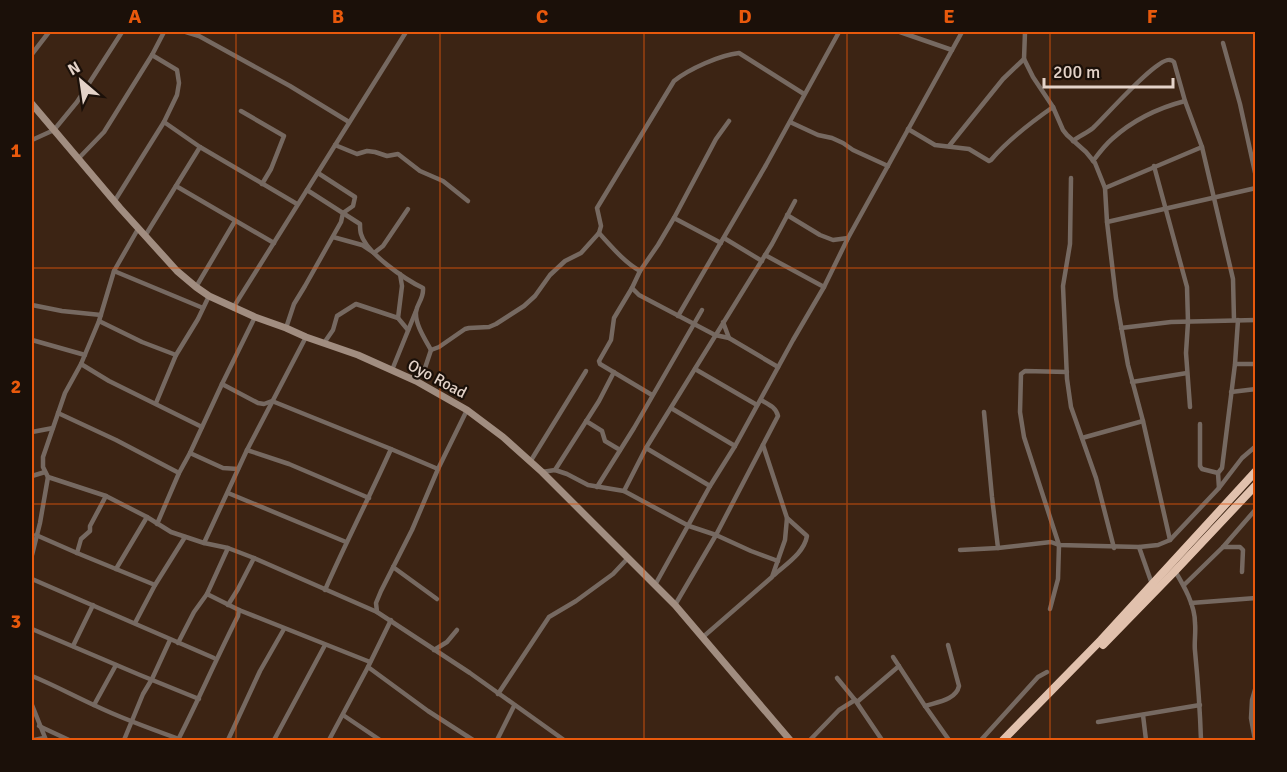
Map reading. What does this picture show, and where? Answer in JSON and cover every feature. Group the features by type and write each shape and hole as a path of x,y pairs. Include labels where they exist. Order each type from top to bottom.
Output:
{"highway":[{"path":"1012,741 1256,471"},
{"path":"1004,741 1175,571 1256,485"}],"street":[{"path":"32,54 49,32"},
{"path":"32,140 54,130 77,102 122,32"},
{"path":"78,159 104,132 164,32"},
{"path":"186,32 199,36 260,69 349,122"},
{"path":"233,308 406,32"},
{"path":"678,316 839,32"},
{"path":"900,32 952,50"},
{"path":"655,585 824,287 848,238 962,32"},
{"path":"1025,32 1024,59 1033,77 1053,107 1063,130 1093,160 1105,188 1107,222 1121,328 1170,540"},
{"path":"1223,43 1240,104 1256,177"},
{"path":"430,350 439,347 469,327 489,327 496,324 524,306 564,261 580,253 599,232 601,226 597,208 674,81 679,77 710,62 739,53 804,94"},
{"path":"114,202 164,122 177,95 179,73 152,55"},
{"path":"949,146 1004,79 1024,59"},
{"path":"1073,141 1092,129 1155,67 1167,60 1174,62 1202,147 1233,279 1236,320 1235,364 1222,468 1218,472"},
{"path":"1093,160 1110,140 1151,112 1185,101"},
{"name":"Oyo Road","path":"32,104 138,229 196,288 233,308 358,355 416,381 467,410 503,437 542,472 675,605 790,741"},
{"path":"908,129 935,145 969,149 989,161 1027,124 1053,107"},
{"path":"241,111 285,136 272,169 261,184"},
{"path":"652,395 600,364 599,361 611,340 614,318 640,271 674,218 716,139 729,121"},
{"path":"164,122 200,147 298,205"},
{"path":"790,122 818,135 832,138 888,166"},
{"path":"335,145 357,154 367,151 387,156 398,154 420,171 443,181 468,201"},
{"path":"146,236 200,147"},
{"path":"1105,188 1202,147"},
{"path":"1154,166 1186,286 1188,322 1186,353 1190,407"},
{"path":"286,328 294,304 333,237 343,213 353,206 355,197 318,173"},
{"path":"1071,178 1070,244 1063,286 1071,407 1096,478 1114,548"},
{"path":"176,186 274,243"},
{"path":"1107,222 1256,188"},
{"path":"307,190 360,224 361,235 374,253"},
{"path":"624,491 646,448 762,261 795,201"},
{"path":"374,253 383,246 408,209"},
{"path":"787,215 820,235 833,240 843,250"},
{"path":"674,218 762,261"},
{"path":"196,288 236,221"},
{"path":"32,555 40,523 46,475 43,457 65,393 86,355 114,271 138,229"},
{"path":"599,232 614,249 640,271"},
{"path":"333,237 362,245 412,283 423,288 423,296 392,370"},
{"path":"833,240 848,238"},
{"path":"765,255 824,287"},
{"path":"114,271 203,308"},
{"path":"398,318 402,286 400,274"},
{"path":"632,288 639,295 715,335 729,338 778,367"},
{"path":"156,403 176,355 198,320 209,296"},
{"path":"324,343 333,330 337,316 356,304 398,318 408,330"},
{"path":"32,305 100,318 142,342 176,355"},
{"path":"597,487 702,310"},
{"path":"416,311 418,322 430,350 425,368 416,381"},
{"path":"157,524 179,473 255,317"},
{"path":"1121,328 1171,322 1256,320"},
{"path":"723,322 729,338"},
{"path":"204,543 247,450 306,337"},
{"path":"32,340 86,355"},
{"path":"81,364 109,381 202,427"},
{"path":"1235,364 1256,364"},
{"path":"695,369 758,405"},
{"path":"530,462 586,371"},
{"path":"1050,609 1058,579 1059,545 1024,437 1020,412 1021,374 1025,371 1067,372"},
{"path":"555,470 599,401 614,372"},
{"path":"1132,382 1187,373"},
{"path":"222,384 258,403 264,404 272,401 438,469"},
{"path":"1231,392 1256,389"},
{"path":"675,605 716,535 778,416 773,406 760,400"},
{"path":"671,408 735,446"},
{"path":"377,612 378,597 412,530 467,410"},
{"path":"984,412 998,548"},
{"path":"58,413 179,473"},
{"path":"586,421 602,430 604,441 620,450"},
{"path":"1082,438 1143,421"},
{"path":"1200,424 1200,466 1202,469 1218,472"},
{"path":"32,432 53,428"},
{"path":"763,445 787,518 785,540 772,577"},
{"path":"960,549 998,548 1052,542 1059,545 1114,548 1158,545 1170,540 1220,488 1242,458 1256,446"},
{"path":"646,448 710,486"},
{"path":"325,590 391,449"},
{"path":"247,450 289,464 369,498"},
{"path":"190,453 223,468 238,469"},
{"path":"542,472 555,470 588,485 624,491 689,526 778,561"},
{"path":"1218,472 1220,488"},
{"path":"32,476 46,475 105,496 171,532 254,558 377,612 564,741"},
{"path":"228,493 346,542"},
{"path":"76,553 81,539 90,531 90,526 105,496"},
{"path":"1184,585 1223,547 1256,509"},
{"path":"116,569 147,517"},
{"path":"703,637 796,555 805,543 807,536 787,518"},
{"path":"32,523 40,523"},
{"path":"36,535 155,585"},
{"path":"135,623 155,585 185,537"},
{"path":"1139,547 1152,584"},
{"path":"1223,547 1241,548 1243,552 1242,572"},
{"path":"178,643 194,612 207,594 228,548"},
{"path":"228,605 254,558"},
{"path":"498,694 549,617 613,574 628,558"},
{"path":"393,567 437,599"},
{"path":"1175,571 1184,585 1196,623 1194,641 1201,741"},
{"path":"32,579 216,658"},
{"path":"207,594 239,610 369,664 428,711 473,741"},
{"path":"1191,603 1256,597"},
{"path":"73,646 93,606"},
{"path":"32,676 132,722 179,740 239,610"},
{"path":"329,741 391,620"},
{"path":"32,629 199,699"},
{"path":"228,741 260,671 284,629"},
{"path":"434,650 447,642 457,630"},
{"path":"124,741 143,694 170,640"},
{"path":"274,741 326,645"},
{"path":"925,706 953,696 957,691 958,686 948,645"},
{"path":"893,657 949,741"},
{"path":"94,705 116,665"},
{"path":"810,741 839,710 856,701 899,666"},
{"path":"981,741 1038,677 1047,672"},
{"path":"837,678 856,701 882,741"},
{"path":"1255,741 1251,718 1256,686"},
{"path":"32,705 45,739 34,741"},
{"path":"1098,722 1200,705"},
{"path":"497,741 514,706"},
{"path":"343,715 380,741"},
{"path":"1143,715 1146,741"},
{"path":"39,726 69,741"}]}
